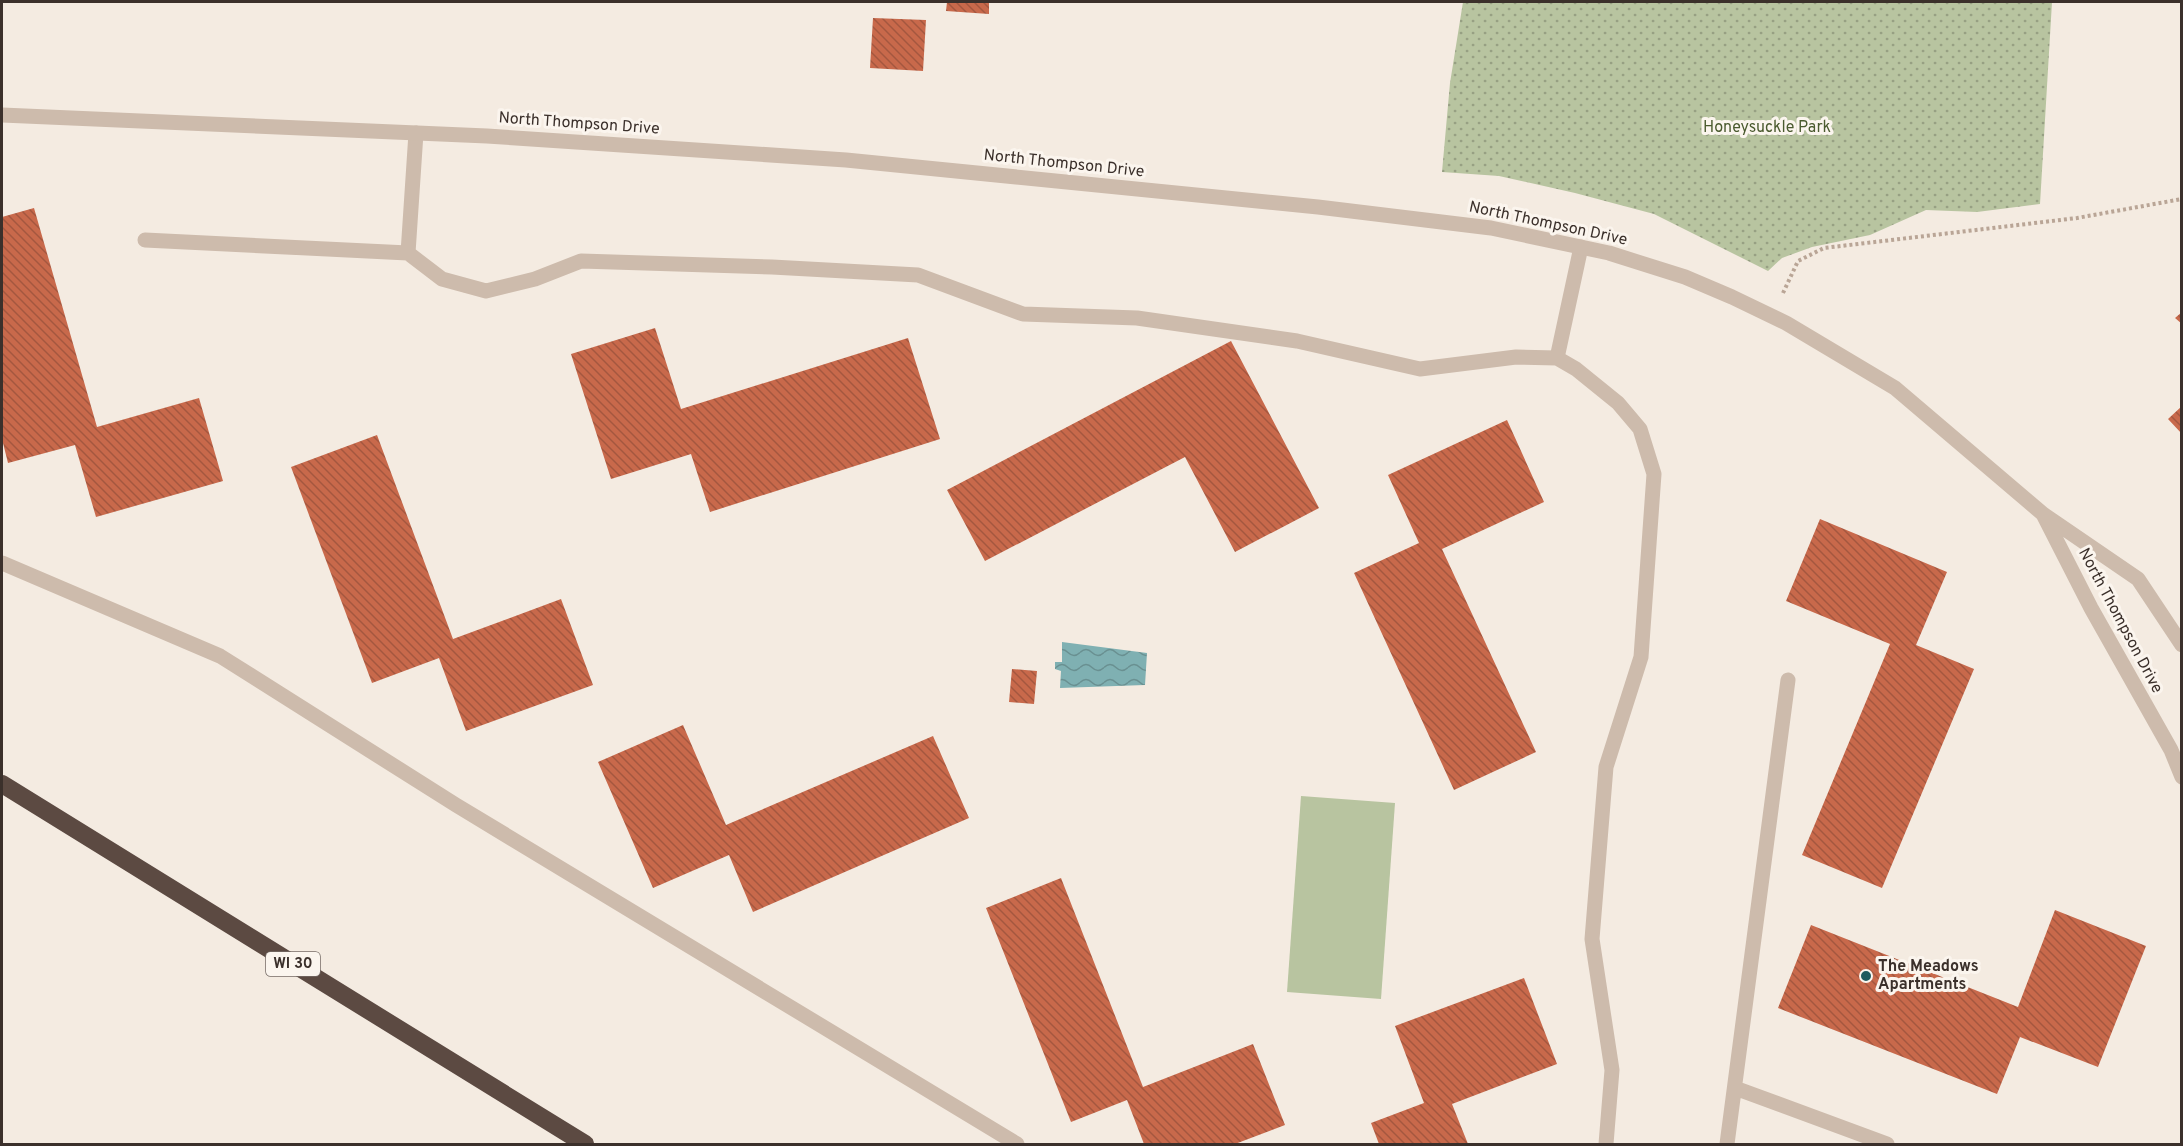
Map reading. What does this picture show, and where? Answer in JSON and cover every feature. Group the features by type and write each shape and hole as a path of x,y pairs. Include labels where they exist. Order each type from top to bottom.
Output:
{"highway":[{"name":"WI 30","path":"2,784 585,1144"}],"street":[{"name":"North Thompson Drive","path":"2,115 487,136 846,160 1318,207 1491,228 1609,253 1685,278 1732,297 1771,316 1895,388 2043,513 2138,579 2181,645"},
{"path":"408,253 416,133"},
{"path":"145,240 408,253 442,279 486,291 535,279 581,261 772,267 918,275 1023,315 1137,318 1297,341 1420,369 1516,357 1557,358 1576,369 1618,403 1640,429 1654,474 1641,657 1606,767 1592,939 1612,1070 1606,1144"},
{"path":"1557,358 1581,247"},
{"name":"North Thompson Drive","path":"2043,513 2091,609 2171,750 2181,777"},
{"path":"2,563 220,656 466,811 1017,1144"},
{"path":"1727,1144 1788,680"},
{"path":"1735,1088 1887,1144"}],"path":[{"path":"1771,316 1798,261 1824,248 2077,218 2181,199"}],"green space":[{"name":"Honeysuckle Park","path":"1463,2 2052,2 2040,204 1977,212 1926,210 1870,235 1812,247 1782,258 1768,271 1654,214 1499,176 1442,172 1450,83"},
{"path":"1301,796 1395,803 1381,999 1287,992"}],"water":[{"path":"1062,642 1147,653 1145,685 1060,688 1061,671 1055,669 1055,662 1062,662"}],"building":[{"path":"947,2 989,2 989,14 946,11"},
{"path":"873,18 926,20 923,71 870,68"},
{"path":"34,208 97,427 199,398 223,481 96,517 75,445 8,463 2,439 2,217"},
{"path":"2182,312 2182,324 2175,318"},
{"path":"655,328 681,409 908,338 940,439 710,512 691,454 611,479 571,354"},
{"path":"1231,341 1319,508 1235,552 1185,457 985,561 947,490"},
{"path":"2182,406 2182,434 2168,419"},
{"path":"1507,420 1544,502 1442,549 1536,752 1454,790 1354,573 1419,543 1388,475"},
{"path":"377,435 453,639 561,599 593,685 466,731 439,658 372,683 291,467"},
{"path":"1820,519 1947,572 1916,645 1974,669 1882,888 1802,855 1890,644 1786,601"},
{"path":"1012,669 1037,671 1034,704 1009,702"},
{"path":"683,725 726,825 933,736 969,818 753,912 729,855 653,888 598,762"},
{"path":"1061,878 1143,1087 1253,1044 1285,1125 1235,1144 1144,1144 1127,1100 1071,1122 986,908"},
{"name":"The Meadows Apartments","path":"2055,910 2146,946 2098,1067 2020,1037 1997,1094 1778,1008 1811,925 2018,1007"},
{"path":"1524,978 1557,1064 1452,1104 1468,1144 1379,1144 1371,1123 1424,1103 1395,1026"}],"place":[{"name":"The Meadows Apartments","path":"1866,976"}]}
